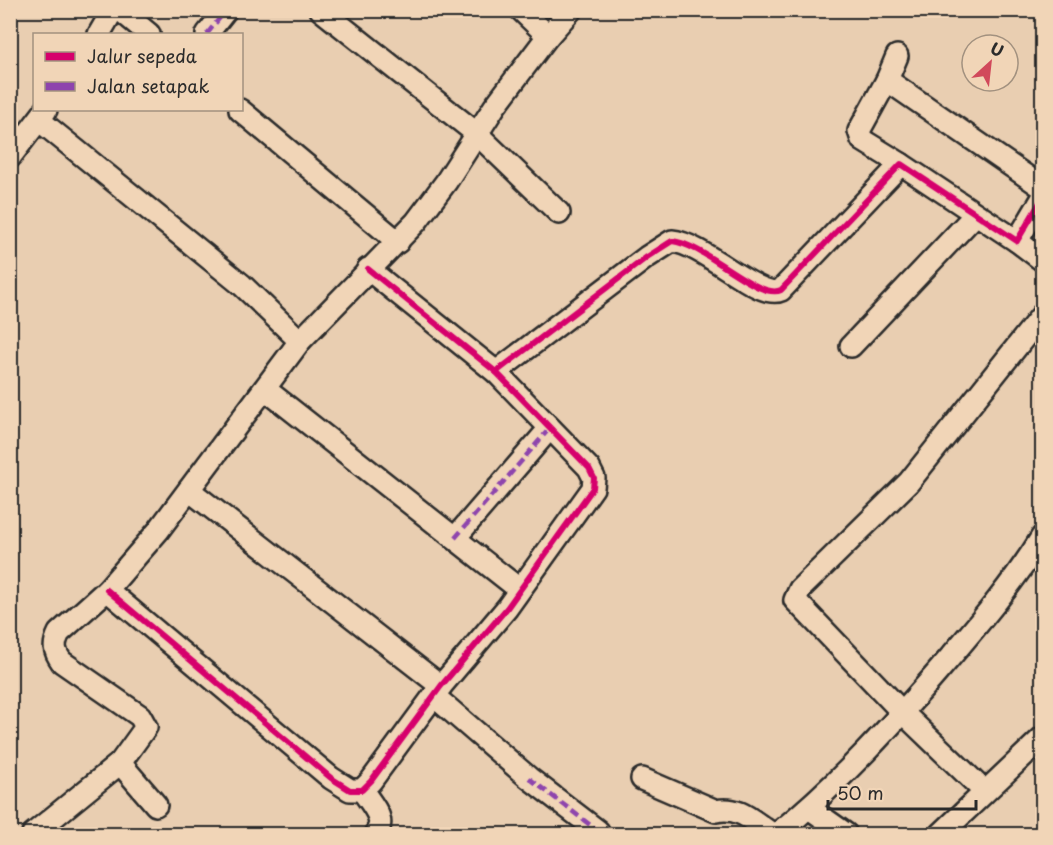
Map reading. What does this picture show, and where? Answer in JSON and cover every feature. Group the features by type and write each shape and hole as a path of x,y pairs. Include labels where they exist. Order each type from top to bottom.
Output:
{"street":[{"path":"100,33 113,10"},
{"path":"120,10 148,33"},
{"path":"208,33 226,10"},
{"path":"321,10 476,133 559,213"},
{"path":"521,10 548,36"},
{"path":"33,834 120,763 146,727 134,711 62,662 55,652 55,641 59,633 107,590 189,490 300,340 368,269 398,242 446,182 476,133 548,36 572,10"},
{"path":"897,56 887,80 860,125 859,133 862,140 1017,241 1042,260"},
{"path":"887,80 1042,187"},
{"path":"241,111 398,242"},
{"path":"10,157 43,115 224,270 300,340"},
{"path":"496,372 672,241 692,245 762,291 777,293 901,164"},
{"path":"1017,241 1042,199"},
{"path":"851,346 975,215"},
{"path":"362,790 438,691 507,608 593,488 594,478 589,468 496,372 368,269"},
{"path":"984,791 903,713 796,604 796,594 909,482 1042,315"},
{"path":"265,389 519,589"},
{"path":"455,538 550,428"},
{"path":"189,490 438,691 529,778 598,831 596,834"},
{"path":"777,834 809,808 903,713 986,614 1042,537"},
{"path":"107,590 308,761 350,790 362,790"},
{"path":"941,834 1042,738"},
{"path":"120,763 156,805"},
{"path":"642,779 716,811 729,808 736,810 772,834"},
{"path":"362,790 381,819 381,827 375,834"},
{"path":"809,808 846,834"}],"marked path":[{"path":"208,33 226,10"},
{"path":"455,538 550,428"},
{"path":"529,778 598,831 596,834"}],"cycle path":[{"path":"496,372 647,257 672,241 700,251 759,287 771,291 781,290 901,164 1017,241 1042,199"},
{"path":"107,590 331,778 350,790 362,790 371,781 441,686 507,608 593,488 594,478 589,468 496,372 368,269"}]}
